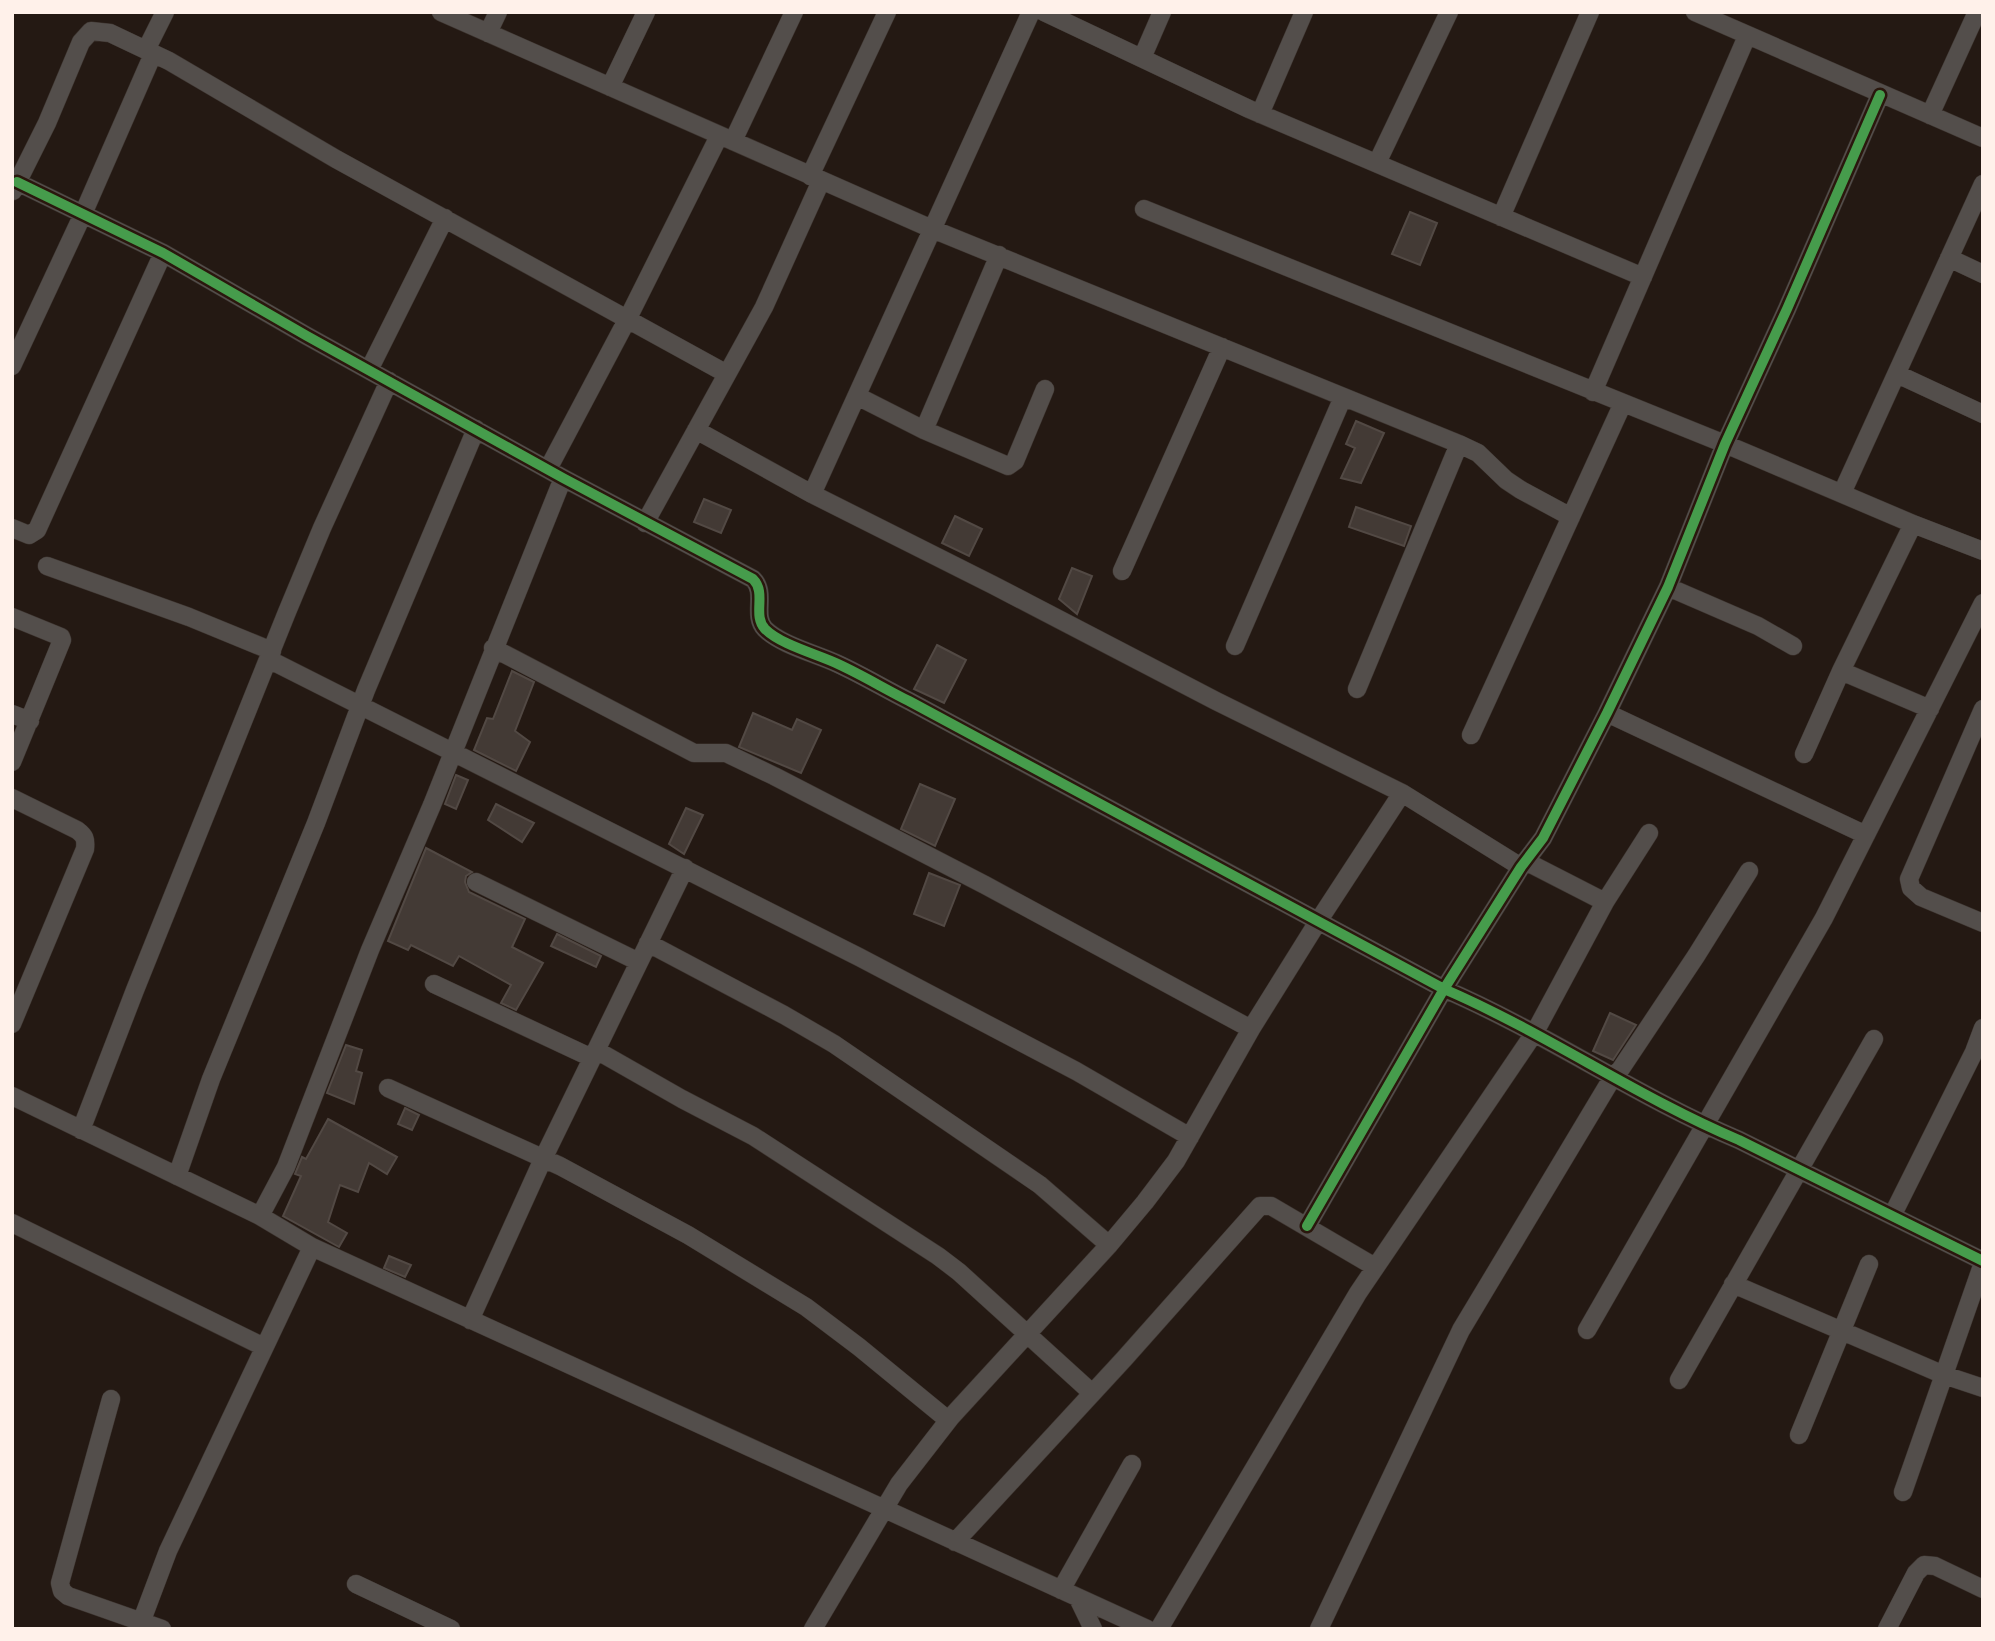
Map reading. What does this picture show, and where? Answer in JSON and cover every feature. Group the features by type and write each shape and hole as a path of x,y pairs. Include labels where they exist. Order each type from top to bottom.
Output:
{"street":[{"path":"12,366 83,214 165,12"},
{"path":"441,12 932,229 1459,444 1478,453 1506,480 1521,490 1571,517"},
{"path":"488,33 498,12"},
{"path":"610,87 646,12"},
{"path":"260,1216 286,1167 370,950 454,751 494,648 555,473 628,318 794,12"},
{"path":"645,523 764,307 887,12"},
{"path":"813,494 1031,12"},
{"path":"1044,12 1260,114 1643,277"},
{"path":"1142,58 1162,12"},
{"path":"1260,114 1304,12"},
{"path":"1377,163 1449,12"},
{"path":"1501,217 1590,12"},
{"path":"1695,12 1733,20 1747,36 1983,138"},
{"path":"1930,115 1977,12"},
{"path":"727,374 336,159 149,52 110,33 91,31 86,34 15,187 83,214 163,253 389,382 645,523 753,579 759,584 761,592 761,622 777,638 839,664 1444,989 1535,1032 1705,1126 1983,1262 1903,1492"},
{"path":"1593,392 1747,36"},
{"path":"1307,1226 1444,989 1523,864 1543,838 1607,713 1668,587 1725,444 1880,95"},
{"path":"1842,493 1983,184"},
{"path":"1144,209 1983,551"},
{"path":"369,370 445,218"},
{"path":"12,528 29,535 37,530 163,253"},
{"path":"924,430 999,256"},
{"path":"1949,258 1983,274"},
{"path":"1122,571 1222,347"},
{"path":"1896,374 1983,414"},
{"path":"81,1129 322,528 389,382"},
{"path":"857,396 924,430 1001,464 1012,465 1045,389"},
{"path":"1235,646 1343,397"},
{"path":"1471,735 1623,403"},
{"path":"177,1176 211,1079 316,823 361,704 476,429"},
{"path":"696,429 813,494 1216,701 1402,793 1523,864 1605,902"},
{"path":"1357,689 1459,444"},
{"path":"1804,754 1841,671 1913,524"},
{"path":"47,566 189,617 270,655 1064,1064 1190,1138"},
{"path":"1668,587 1758,626 1793,646"},
{"path":"1587,1330 1824,918 1983,603"},
{"path":"12,617 61,637 62,640 12,762"},
{"path":"494,648 694,753 726,753 774,776 1251,1029"},
{"path":"1841,671 1930,709"},
{"path":"1983,709 1909,879 1915,893 1983,923"},
{"path":"1607,713 1866,835"},
{"path":"12,714 30,721"},
{"path":"813,1629 899,1484 948,1420 1109,1245 1145,1202 1190,1138 1251,1029 1402,793"},
{"path":"12,798 76,830 84,835 86,840 85,849 12,1024"},
{"path":"1159,1629 1375,1267 1535,1032 1605,902 1649,833"},
{"path":"470,1320 543,1159 685,868"},
{"path":"1319,1629 1461,1330 1614,1075 1666,1002 1749,871"},
{"path":"476,882 639,962"},
{"path":"648,943 834,1044 1040,1185 1109,1245"},
{"path":"434,984 594,1054 753,1136 938,1256 1092,1393"},
{"path":"1892,1216 1974,1052 1983,1028"},
{"path":"1679,1380 1874,1039"},
{"path":"388,1088 543,1159 688,1235 806,1307 859,1346 948,1420"},
{"path":"12,1096 260,1216 312,1247 1146,1629"},
{"path":"955,1542 1260,1206 1271,1206 1375,1267"},
{"path":"12,1223 264,1347"},
{"path":"142,1620 168,1552 312,1247"},
{"path":"1799,1435 1869,1264"},
{"path":"1733,1284 1944,1375 1983,1388"},
{"path":"111,1399 60,1583 62,1591 68,1596 162,1629"},
{"path":"1060,1590 1132,1464"},
{"path":"1887,1629 1916,1573 1924,1564 1935,1566 1983,1589"},
{"path":"356,1584 451,1629"},
{"path":"1078,1598 1093,1629"}],"building":[{"path":"1410,212 1437,223 1420,265 1392,254"},
{"path":"1356,421 1384,433 1361,483 1341,478 1355,448 1346,444"},
{"path":"704,499 731,510 721,533 694,522"},
{"path":"1356,507 1411,526 1404,546 1349,527"},
{"path":"955,516 982,529 969,556 942,543"},
{"path":"1072,568 1092,576 1077,614 1059,599"},
{"path":"937,645 966,660 944,703 914,689"},
{"path":"512,671 534,682 515,731 530,742 516,771 474,750 487,718 493,719"},
{"path":"753,713 792,730 797,719 821,730 801,773 739,747"},
{"path":"456,775 468,780 456,809 445,804"},
{"path":"920,784 955,799 935,846 901,829"},
{"path":"496,804 534,823 522,842 488,820"},
{"path":"686,808 703,815 684,854 669,844"},
{"path":"426,848 472,872 466,876 465,882 469,892 525,919 512,947 543,963 516,1010 501,1003 511,985 459,956 453,966 411,945 408,950 388,941"},
{"path":"929,873 960,885 944,926 914,914"},
{"path":"557,934 601,956 596,967 551,946"},
{"path":"1610,1013 1636,1025 1613,1060 1593,1051"},
{"path":"346,1045 362,1050 356,1071 362,1073 354,1104 327,1093"},
{"path":"405,1108 419,1115 412,1130 398,1124"},
{"path":"328,1119 397,1157 387,1174 369,1163 358,1192 340,1185 328,1222 347,1233 339,1247 283,1216 301,1176 295,1174 302,1157 306,1159"},
{"path":"389,1256 411,1265 405,1277 384,1268"}],"cycle path":[{"path":"1307,1226 1444,989 1521,867 1543,838 1607,713 1668,587 1725,444 1880,95"},
{"path":"17,182 163,253 563,478 753,579 759,591 761,623 780,640 865,677 1444,989 1519,1025 1664,1104 1983,1261"}]}
